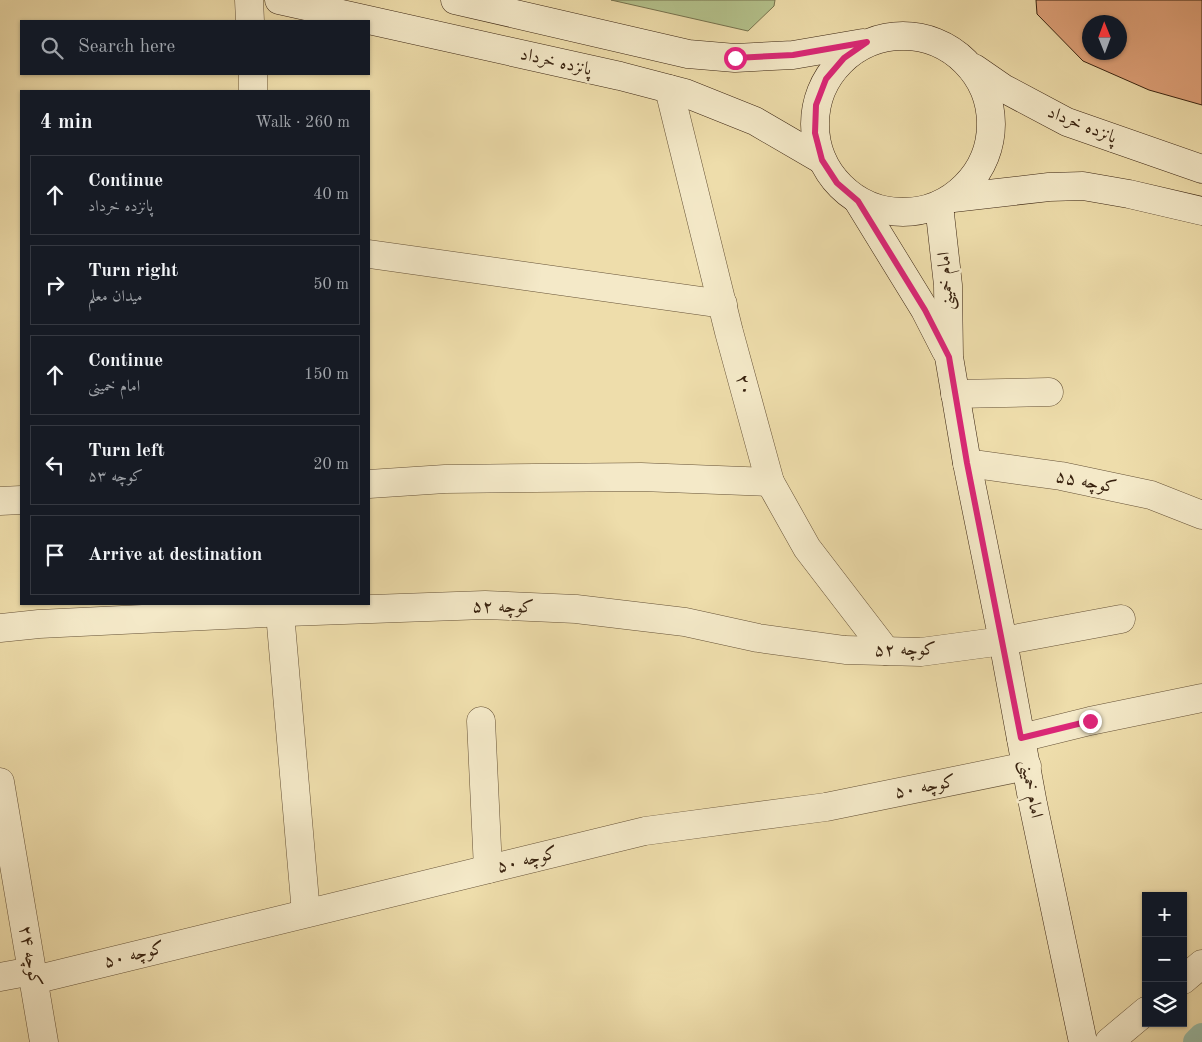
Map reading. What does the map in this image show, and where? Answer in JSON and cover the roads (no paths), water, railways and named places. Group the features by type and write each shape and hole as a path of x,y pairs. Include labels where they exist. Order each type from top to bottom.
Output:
{"street":[{"path":"249,0 250,20"},
{"name":"پانزده خرداد","path":"279,0 368,20"},
{"path":"455,0 688,54 735,58 793,55 867,42 894,35 922,37 948,47 970,65 984,86 992,110 992,135 985,160 972,181 946,202"},
{"name":"پانزده خرداد","path":"370,20 610,74 685,93 755,121 822,160"},
{"path":"867,42 844,58 826,79 816,105 815,133 822,160 837,183 858,201 884,211 912,212 946,202 1049,187 1083,186 1129,194 1202,211"},
{"name":"پانزده خرداد","path":"970,65 1003,88 1067,122 1202,169"},
{"path":"252,75 253,90"},
{"name":"۲۰","path":"669,89 722,304 770,482 807,548 886,651"},
{"name":"امام خمینی","path":"858,201 925,310 949,357"},
{"name":"امام خمینی","path":"946,202 949,357 955,394 1033,804 1083,1042"},
{"path":"370,254 722,304"},
{"path":"955,394 1048,392"},
{"name":"کوچه ۵۵","path":"967,463 1061,476 1142,494 1202,515"},
{"path":"370,484 445,479 641,477 770,482"},
{"path":"0,501 20,500"},
{"name":"کوچه ۵۲","path":"0,628 284,609 485,605 576,609 685,622 758,638 845,650 921,652 1003,641 1121,619"},
{"path":"284,609 306,913"},
{"path":"1021,738 1099,719 1202,698"},
{"path":"481,721 488,869"},
{"name":"کوچه ۵۰","path":"0,977 33,975 306,913 646,830 826,807 1027,766"},
{"name":"کوچه ۲۴","path":"0,782 6,857 33,975 44,1042"},
{"path":"1187,977 1202,964"},
{"path":"1109,1042 1142,1014"}],"waterway":[{"path":"1196,1042 1202,1036"}]}
